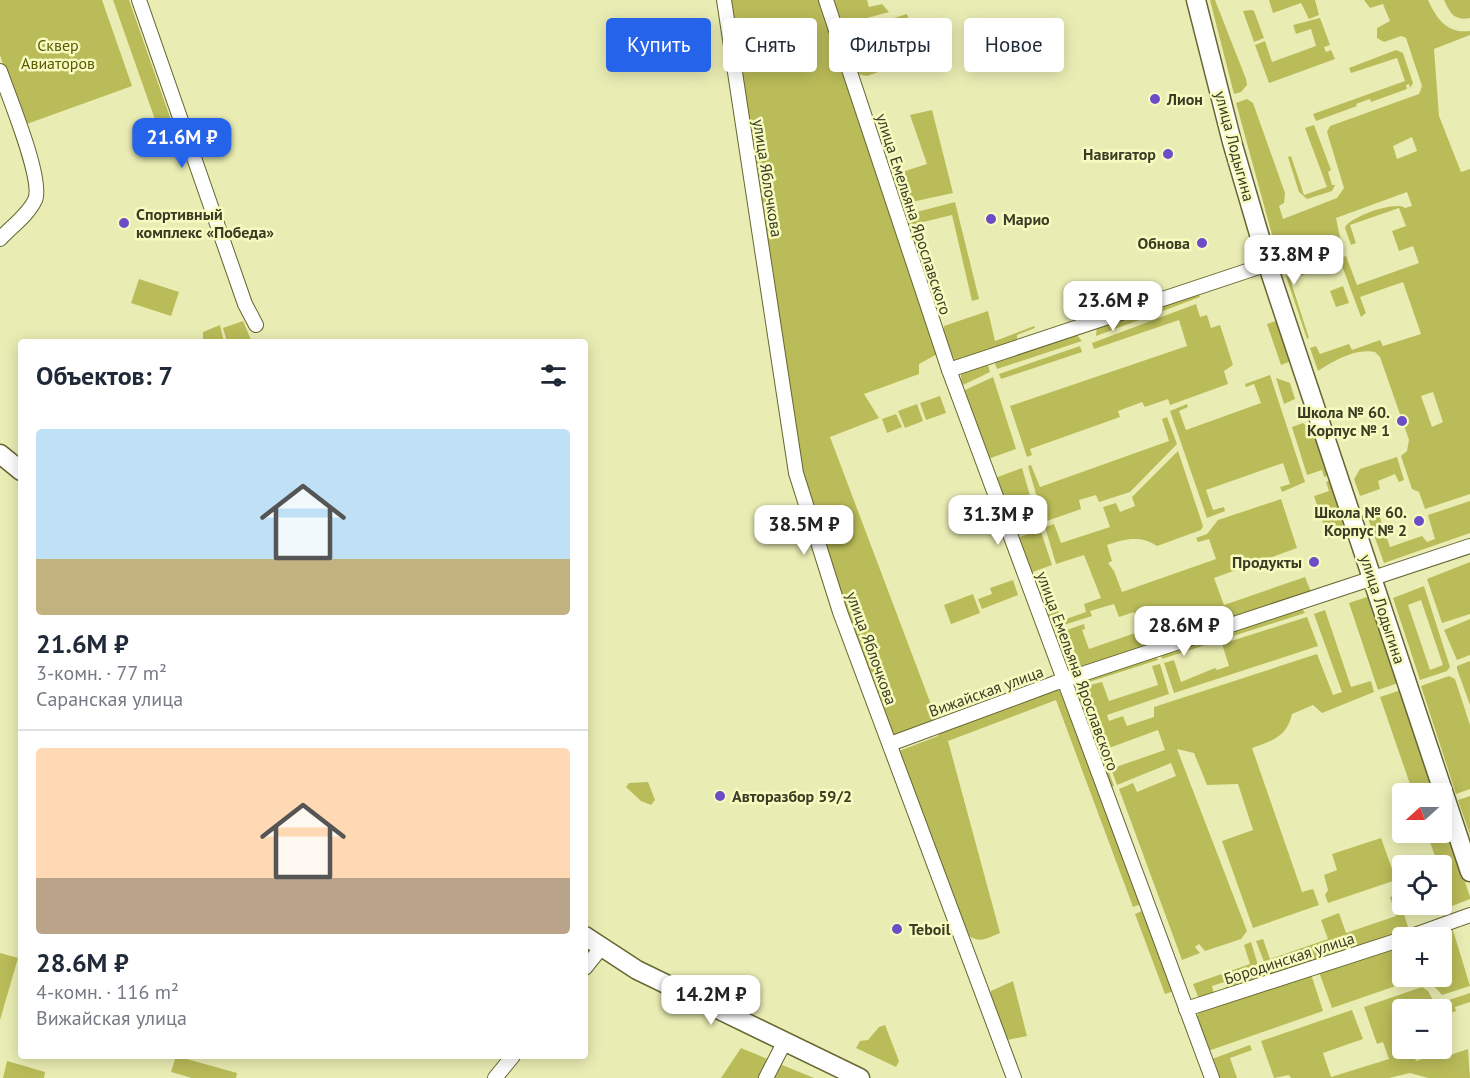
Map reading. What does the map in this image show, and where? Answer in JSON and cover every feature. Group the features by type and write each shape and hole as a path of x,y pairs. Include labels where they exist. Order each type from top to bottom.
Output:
{"main road":[{"name":"улица Лодыгина","path":"1196,0 1232,142 1268,264 1470,872"},
{"path":"0,454 18,469"},
{"path":"588,938 645,974 860,1078"}],"street":[{"path":"139,0 245,304 256,325"},
{"name":"улица Яблочкова","path":"724,0 796,473 825,567 1014,1078"},
{"name":"улица Емельяна Ярославского","path":"826,0 950,370 1212,1078"},
{"path":"0,70 36,178 36,198 32,206 0,238"},
{"path":"950,370 1268,264"},
{"name":"Вижайская улица","path":"890,744 1064,681 1470,546"},
{"name":"Бородинская улица","path":"1436,927 1470,915"},
{"name":"Бородинская улица","path":"1186,1009 1392,942"},
{"path":"588,964 602,948"},
{"path":"766,1078 785,1041"},
{"path":"495,1078 511,1059"}],"green space":[{"name":"Сквер Авиаторов","path":"0,0 102,0 132,86 24,125 0,55"},
{"path":"113,0 129,0 179,143 165,148"},
{"path":"730,0 821,0 829,24 829,72 845,72 939,353 919,364 919,374 864,394 879,418 830,437 938,723 895,735 891,733 845,611 798,457 741,72 817,72 817,18 733,18"},
{"path":"832,0 867,0 869,7 882,4 889,12 867,18 838,18"},
{"path":"1210,0 1215,0 1246,79 1247,85 1241,92 1234,94"},
{"path":"1269,0 1315,0 1319,15 1309,19 1301,3 1273,13"},
{"path":"1364,0 1428,0 1443,23 1455,30 1470,31 1470,35 1434,49 1439,116 1461,172 1470,169 1470,494 1425,509 1419,492 1412,489 1401,456 1407,451 1409,440 1380,357 1375,352 1360,352 1318,371 1310,348 1316,346 1320,354 1349,344 1352,350 1380,340 1383,346 1421,334 1403,282 1360,297 1366,313 1361,317 1341,263 1290,279 1309,338 1307,339 1286,276 1346,256 1357,285 1419,263 1413,246 1399,251 1392,231 1406,226 1399,208 1350,225 1356,243 1351,245 1345,228 1355,219 1373,211 1393,206 1405,208 1412,206 1407,192 1336,218 1341,242 1335,250 1317,256 1307,238 1292,243 1297,259 1294,264 1285,267 1281,264 1274,242 1236,103 1247,99 1253,103 1285,193 1284,203 1279,206 1283,219 1337,198 1344,188 1327,132 1330,126 1419,94 1422,86 1406,38 1401,36 1384,42 1377,38 1377,28 1390,21 1383,4 1370,8","holes":["1412,137 1417,151 1397,159 1393,146","1433,392 1443,422 1432,427 1421,396"]},
{"path":"1444,0 1470,0 1470,18 1465,19 1453,15"},
{"path":"1243,11 1254,11 1264,38 1254,42"},
{"path":"907,14 908,18 894,18"},
{"path":"1320,18 1330,45 1324,47 1326,52 1331,50 1335,59 1269,83 1255,45 1265,41 1272,62 1316,46 1311,29 1296,34 1293,25"},
{"path":"1396,50 1403,53 1413,83 1410,88 1409,84 1406,85 1407,89 1371,102 1370,99 1316,121 1313,114 1405,81 1397,58 1351,73 1349,68"},
{"path":"856,72 878,72 867,76"},
{"path":"932,110 953,193 907,203 898,197 892,179 896,174 927,164 910,115"},
{"path":"1314,125 1331,170 1328,172 1332,185 1335,185 1332,191 1307,199 1299,192 1288,157 1291,156 1304,195 1327,187 1305,128"},
{"path":"955,202 979,299 972,301 952,215 919,223 924,242 914,247 906,221 913,213"},
{"path":"139,279 179,292 171,316 131,303"},
{"path":"1343,286 1349,303 1336,307 1330,291"},
{"path":"1198,292 1200,297 1096,336 1097,325"},
{"path":"1196,304 1200,317 1207,315 1211,328 1220,325 1233,365 1224,371 1228,384 1170,405 1168,399 1145,407 1142,402 1118,411 1120,417 1030,449 1032,455 1027,457 1010,406 1187,346 1179,320 1094,349 1092,343"},
{"path":"988,311 995,341 1034,326 1035,328 1017,335 1017,344 955,362 943,332 944,326"},
{"path":"1278,320 1291,361 1281,365 1267,324"},
{"path":"243,321 251,339 226,339 223,328"},
{"path":"220,325 223,339 203,339 203,332"},
{"path":"1075,333 1082,341 997,369 994,360"},
{"path":"1080,346 1082,352 1001,379 999,374"},
{"path":"987,362 990,372 961,386 961,373"},
{"path":"1270,375 1305,482 1282,492 1280,487 1290,484 1283,463 1206,490 1213,510 1224,507 1225,511 1207,518 1170,411 1187,404 1188,407 1179,411 1186,430 1261,403 1254,384 1246,387 1245,384"},
{"path":"993,377 1016,449 988,459 963,391"},
{"path":"1276,378 1290,383 1295,399 1284,404"},
{"path":"940,396 946,413 926,420 920,403"},
{"path":"917,404 923,421 905,428 898,411"},
{"path":"896,414 902,427 887,433 882,419"},
{"path":"1167,417 1177,444 1130,492 1099,502 1096,495 1079,500 1081,509 1044,522 1028,466 1031,465 1040,487 1169,441 1162,419"},
{"path":"1303,423 1315,433 1330,475 1324,477 1322,470 1307,475 1292,427"},
{"path":"1178,451 1203,526 1201,530 1157,546 1138,539 1107,545 1112,561 1108,563 1114,571 1122,592 1216,559 1209,539 1198,542 1196,538 1207,534 1218,520 1281,499 1297,548 1214,578 1224,605 1305,577 1312,594 1081,671 1067,630 1084,624 1085,629 1082,630 1089,649 1141,631 1134,612 1119,617 1114,604 1090,611 1092,616 1051,629 1049,625 1086,612 1084,604 1101,598 1084,555 1056,564 1045,527 1054,524 1061,543 1110,527 1103,507 1116,503 1120,512 1135,506 1132,497"},
{"path":"1397,457 1404,480 1399,482 1395,474 1378,481 1380,489 1360,496 1354,479 1360,469"},
{"path":"1022,468 1038,523 1015,532 995,478"},
{"path":"1331,480 1348,532 1328,539 1314,496 1329,491 1326,482"},
{"path":"1470,501 1470,533 1384,563 1365,510 1376,506 1390,547 1422,536 1427,542 1435,539 1428,515"},
{"path":"1040,529 1052,565 1030,573 1018,538"},
{"path":"1470,562 1470,614 1442,623 1427,579"},
{"path":"1013,580 1018,595 982,609 978,599 992,594 990,588"},
{"path":"1047,582 1059,613 1046,617 1035,587"},
{"path":"1424,586 1450,667 1447,671 1420,680 1393,598","holes":["1421,600 1443,665 1430,670 1408,605"]},
{"path":"973,594 980,613 951,624 944,605"},
{"path":"1370,596 1398,683 1378,690 1349,603"},
{"path":"1302,609 1305,613 1162,659 1160,654"},
{"path":"1325,610 1351,687 1371,681 1374,692 1322,713 1313,705 1292,714 1290,722 1278,737 1252,748 1302,892 1313,889 1319,905 1253,928 1222,841 1253,830 1238,784 1207,785 1194,753 1177,749 1247,931 1241,939 1205,951 1199,944 1195,947 1200,953 1182,960 1119,789 1133,783 1137,792 1176,776 1171,763 1117,785 1082,690 1086,686 1102,682 1109,701 1158,685 1152,666 1160,664 1169,694 1107,715 1109,721 1123,716 1127,726 1154,717 1154,707 1317,654 1333,695 1342,692 1314,614","holes":["1158,730 1165,750 1116,767 1109,748"]},
{"path":"1307,617 1318,646 1174,693 1164,663 1174,660 1181,682 1215,668 1217,670 1229,666 1222,644"},
{"path":"1470,619 1470,655 1457,660 1444,630"},
{"path":"1064,632 1078,672 1069,674 1053,636"},
{"path":"1156,655 1158,660 1089,682 1087,678"},
{"path":"1470,661 1470,705 1457,666"},
{"path":"1449,676 1455,679 1470,725 1470,789 1456,794 1421,686"},
{"path":"1059,689 1141,904 1133,907 1056,700 948,741 1000,933 984,939 972,938 968,935 899,751 938,736 940,732"},
{"path":"1079,690 1114,786 1109,788 1074,691"},
{"path":"1401,690 1433,783 1410,783 1380,697"},
{"path":"648,782 655,800 651,805 641,801 626,787 629,783"},
{"path":"1470,796 1470,835 1458,800"},
{"path":"1381,838 1392,869 1392,881 1328,903 1325,895 1328,890 1324,875 1337,870 1332,854"},
{"path":"1452,842 1470,899 1452,906 1452,855 1435,855 1430,843"},
{"path":"1144,910 1174,991 1165,994 1135,914"},
{"path":"1339,913 1346,933 1404,915 1408,927 1392,927 1392,936 1272,975 1268,972 1256,941 1263,939 1270,959 1328,939 1321,920"},
{"path":"1452,927 1470,986 1442,995 1435,987 1452,987"},
{"path":"1251,942 1262,978 1227,990 1224,982 1212,986 1214,995 1199,999 1193,984 1250,964 1244,945"},
{"path":"1392,947 1393,987 1332,1008 1319,972"},
{"path":"0,953 18,958 0,1020"},
{"path":"1311,974 1323,1011 1208,1051 1196,1019 1199,1012"},
{"path":"1013,981 1027,1036 1007,1040 991,998 991,991"},
{"path":"1422,987 1428,991 1432,999 1392,999 1392,1059 1415,1059 1416,1061 1452,1059 1452,1054 1468,1049 1470,1078 1428,1078 1410,1073 1389,1078 1291,1078 1289,1075 1274,1078 1261,1041 1352,1010 1363,1039 1323,1053 1331,1077 1389,1059 1383,1042 1377,1044 1364,1007"},
{"path":"1470,993 1470,1002 1455,1007 1456,1011 1452,1012 1452,999"},
{"path":"885,1025 899,1061 896,1067 856,1048 860,1041 868,1040 879,1027"},
{"path":"1250,1045 1252,1050 1230,1058 1237,1078 1219,1078 1212,1059"},
{"path":"741,1048 814,1078 721,1078"},
{"path":"175,1059 187,1059 237,1073 236,1078 192,1078 171,1072"},
{"path":"7,1061 45,1072 44,1078 3,1078"}],"place":[{"name":"Лион","path":"1155,99"},
{"name":"Навигатор","path":"1168,154"},
{"name":"Марио","path":"991,219"},
{"name":"Спортивный комплекс «Победа»","path":"124,223"},
{"name":"Обнова","path":"1202,243"},
{"name":"Школа № 60. Корпус № 1","path":"1402,421"},
{"name":"Школа № 60. Корпус № 2","path":"1419,521"},
{"name":"Продукты","path":"1314,562"},
{"name":"Авторазбор 59/2","path":"720,796"},
{"name":"Teboil","path":"897,929"}]}
